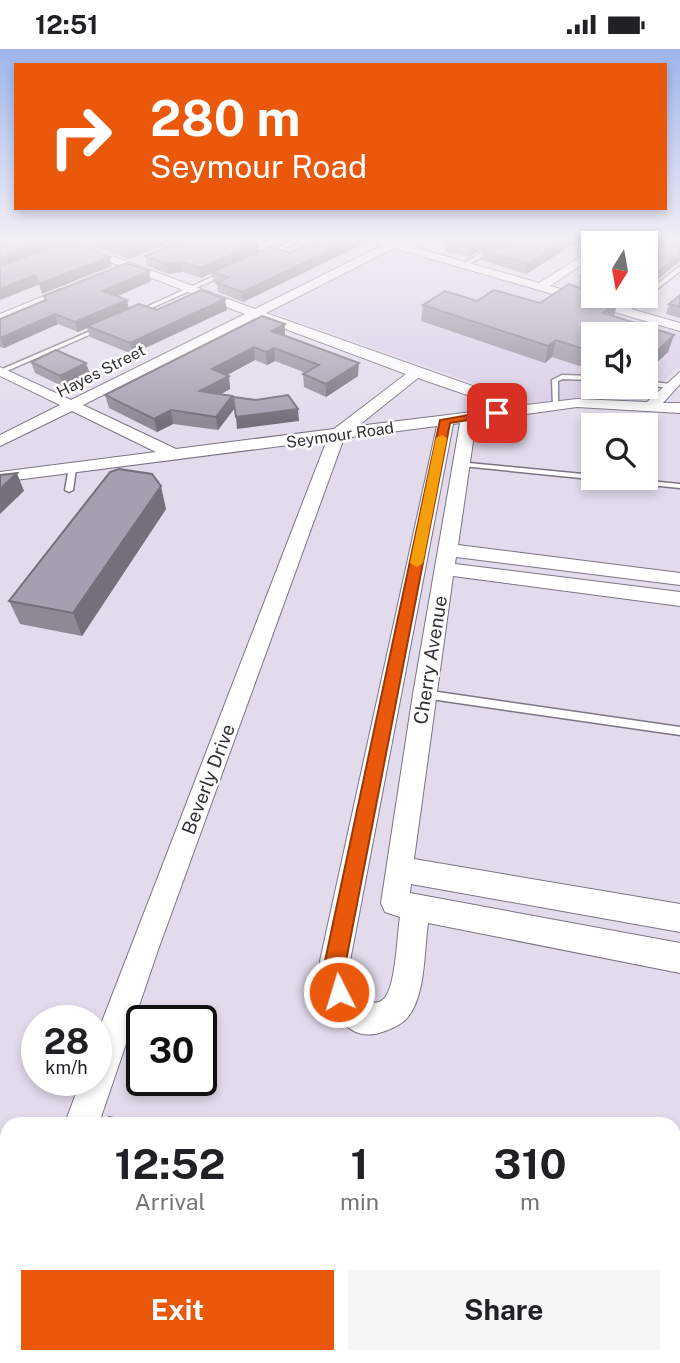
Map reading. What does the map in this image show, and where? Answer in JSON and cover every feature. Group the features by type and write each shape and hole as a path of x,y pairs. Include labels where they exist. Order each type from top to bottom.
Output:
{"street":[{"path":"0,319 47,299"},
{"path":"220,299 416,373 524,409"},
{"name":"Hayes Street","path":"0,441 282,299"},
{"path":"584,299 680,327"},
{"path":"0,372 177,456"},
{"path":"337,435 416,373"},
{"path":"651,406 675,381"},
{"name":"Seymour Road","path":"0,478 555,405 606,402 680,408"},
{"name":"Cherry Avenue","path":"457,419 462,464 424,694 399,869 405,905 400,1003 385,1017 366,1020 346,1008 339,992 335,961 457,419"},
{"name":"Beverly Drive","path":"84,1117 158,904 229,727 337,435"},
{"path":"447,560 680,579"},
{"path":"447,560 680,599"},
{"path":"399,869 680,918"},
{"path":"405,905 680,958"}],"lane":[{"path":"128,317 168,299"},
{"path":"626,311 630,308"},
{"path":"0,372 115,322"},
{"path":"555,405 555,380 562,377 581,378"},
{"path":"462,464 581,476"},
{"path":"69,490 72,469"},
{"path":"658,484 680,486"},
{"path":"424,694 680,731"}],"shaded area":[{"path":"296,299 570,299 581,302 581,308 600,308 649,322 581,322 581,398 531,403 271,312"},
{"path":"658,325 680,331 680,366 658,386"}],"building":[{"path":"180,299 224,299 130,343 87,326 139,304 157,310"},
{"path":"432,299 527,299 540,303 546,299 581,299 581,308 610,308 603,313 632,322 581,322 581,348 556,340 548,346 423,305"},
{"path":"675,299 680,299 680,307 669,304"},
{"path":"46,300 127,300 75,322 55,314 0,338 0,319"},
{"path":"262,316 285,324 272,331 359,363 326,384 303,374 319,365 274,348 266,352 254,347 212,369 229,376 200,391 232,396 216,417 171,410 154,419 105,395"},
{"path":"658,330 674,335 658,350"},
{"path":"56,350 86,363 60,376 31,362"},
{"path":"288,395 298,409 236,417 233,397 256,400"},
{"path":"119,469 152,474 161,486 73,613 9,601 110,472"},
{"path":"17,473 0,489 0,475"}],"slow traffic":[{"path":"417,563 442,438"}],"route":[{"path":"339,992 335,961 446,420 497,413"}]}
